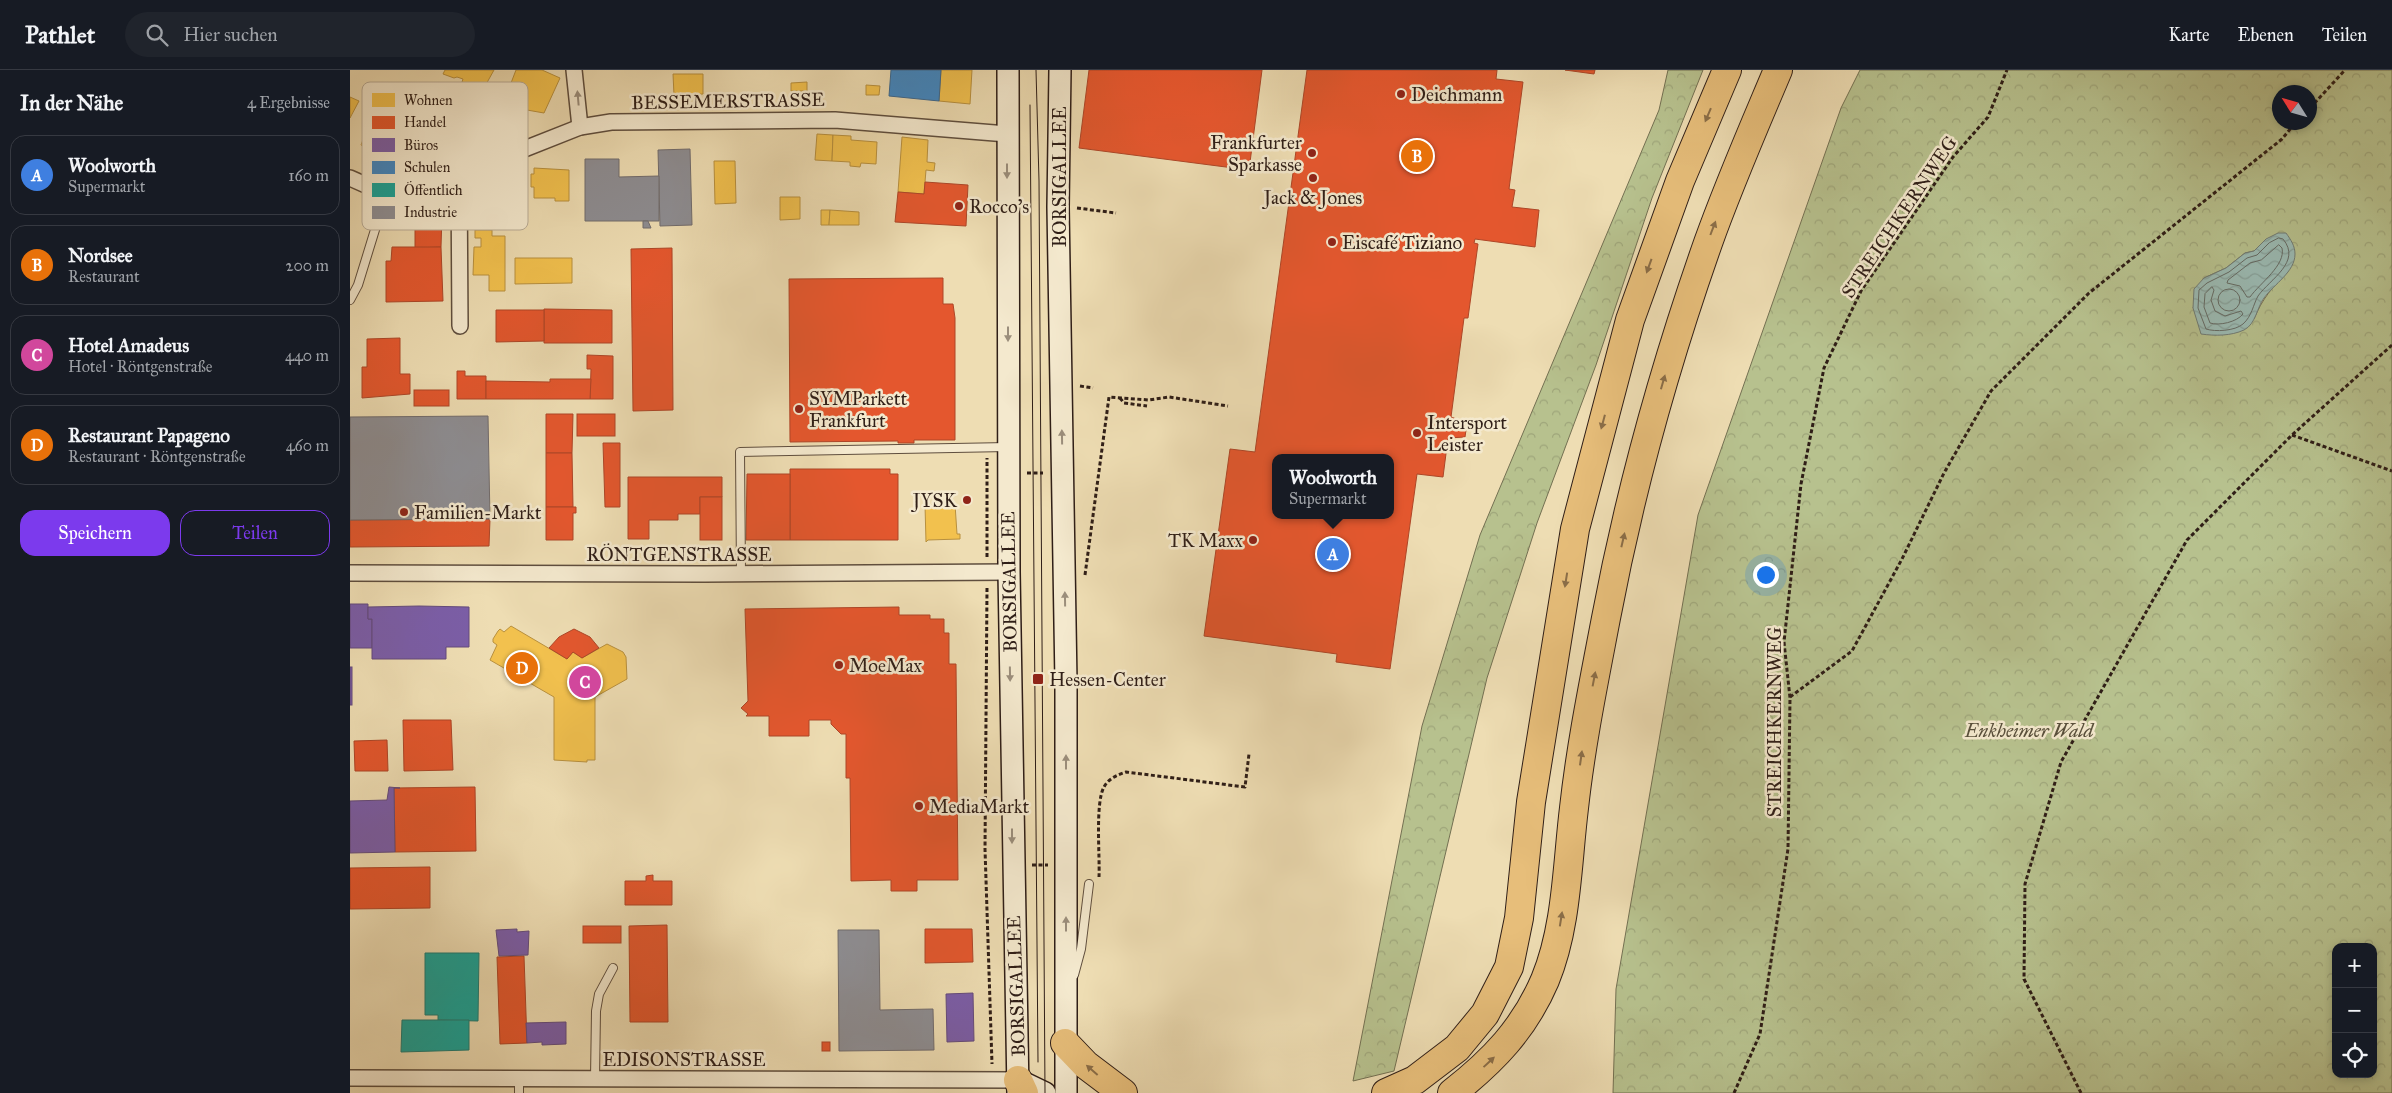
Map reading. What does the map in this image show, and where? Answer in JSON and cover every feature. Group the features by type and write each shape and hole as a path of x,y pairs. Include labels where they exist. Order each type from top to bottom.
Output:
{"highway":[{"path":"1386,1093 1415,1080 1457,1048 1485,1014 1509,967 1519,918 1531,802 1575,529 1630,320 1680,181 1726,70"},
{"path":"1452,1093 1490,1062 1507,1044 1532,1005 1558,940 1586,727 1612,587 1640,466 1664,380 1708,241 1778,70"},
{"path":"1065,1043 1086,1065 1123,1093"}],"main road":[{"name":"BORSIGALLEE","path":"1008,70 1009,572 1020,1089"},
{"name":"BORSIGALLEE","path":"1060,70 1058,206 1066,682 1066,1093"},
{"path":"1020,1089 1045,1093"}],"street":[{"path":"574,70 580,127"},
{"name":"BESSEMERSTRASSE","path":"528,148 580,127 611,122 835,120 1007,134"},
{"name":"BESSEMERSTRASSE","path":"350,178 362,183"},
{"path":"459,230 460,326"},
{"name":"RÖNTGENSTRASSE","path":"350,573 741,574 1009,572"},
{"name":"EDISONSTRASSE","path":"350,1078 519,1086 595,1078 1020,1089"}],"lane":[{"path":"350,300 365,263 375,230"},
{"path":"741,574 740,452 1009,447"},
{"path":"1066,998 1081,949 1089,884"},
{"path":"595,1078 596,1011 599,994 613,968"}],"path":[{"name":"STREICHKERNWEG","path":"1734,1093 1760,1034 1788,849 1790,698 1784,642 1801,484 1824,368 1861,291 1953,157 1988,117 2007,70"},
{"path":"2317,100 2345,70"},
{"path":"1790,698 1852,651 1902,559 1944,473 1991,391 2088,293 2282,139 2289,130"},
{"path":"1072,207 1116,213"},
{"path":"2081,1093 2024,979 2025,884 2061,762 2187,540 2292,434 2392,345"},
{"path":"1075,385 1093,388"},
{"path":"1087,558 1109,397 1149,400 1169,397 1228,406"},
{"path":"1119,398 1124,402 1147,406"},
{"path":"2292,434 2392,470"},
{"path":"1023,473 1050,473"},
{"path":"1099,880 1099,802 1104,785 1113,777 1126,772 1245,787 1249,754"},
{"path":"1026,865 1053,866"}],"green space":[{"path":"1668,70 1703,70 1652,198 1596,365 1537,523 1487,678 1394,1071 1353,1081 1422,726 1480,535 1659,110"},
{"name":"Enkheimer Wald","path":"1860,70 2392,70 2392,1093 1613,1093 1616,989 1698,515 1841,108","holes":["2266,239 2288,272 2268,293 2254,319 2193,308 2204,278 2226,268 2245,253 2254,251"]}],"water":[{"path":"2278,233 2286,233 2291,241 2295,251 2294,260 2288,272 2264,298 2251,324 2244,330 2234,333 2201,334 2193,308 2194,289 2204,278 2226,268 2245,253 2254,251 2266,239"}],"building: Wohnen":[{"path":"445,70 494,70 487,82 462,82 463,79 443,74"},
{"path":"516,70 542,70 560,78 544,113 528,110 528,82 511,82"},
{"path":"941,70 972,70 970,104 939,101"},
{"path":"673,74 703,74 703,94 674,95"},
{"path":"807,82 807,91 791,91 791,83"},
{"path":"866,85 880,86 879,95 866,95"},
{"path":"350,97 359,101 350,118"},
{"path":"817,134 833,135 832,161 815,160"},
{"path":"833,135 851,136 851,140 877,142 876,164 861,163 860,167 850,166 850,162 832,161"},
{"path":"902,137 928,140 927,162 935,163 934,171 926,170 924,194 898,192"},
{"path":"714,161 735,161 736,203 715,204"},
{"path":"534,168 569,170 569,201 555,201 555,198 534,198 534,187 531,187 531,174 534,174"},
{"path":"780,197 800,197 800,219 780,220"},
{"path":"821,210 830,210 829,225 821,225"},
{"path":"830,210 859,212 859,225 829,225"},
{"path":"475,230 492,230 492,236 505,236 505,291 489,291 489,275 473,275 474,247 481,247 481,238 475,238"},
{"path":"515,258 572,258 572,283 515,284"},
{"path":"955,504 957,534 960,534 960,539 928,540 926,542 925,505"},
{"path":"511,626 567,659 573,652 582,658 607,644 623,652 626,657 627,679 595,697 595,760 587,760 587,762 554,760 554,697 490,660 497,645 493,642 493,639 500,629 504,632"}],"building: Handel":[{"path":"1089,70 1262,70 1249,170 1079,148"},
{"name":"Hessen-Center","path":"1307,70 1497,70 1496,79 1523,82 1509,189 1515,190 1512,207 1539,210 1535,247 1475,239 1474,243 1478,244 1468,318 1464,318 1451,417 1467,423 1465,437 1448,438 1443,477 1417,474 1390,669 1336,662 1337,654 1204,636 1230,449 1255,452"},
{"path":"1565,70 1595,70 1594,74"},
{"path":"925,182 968,185 966,226 895,222 898,192 924,194"},
{"path":"415,230 442,230 441,247 415,248"},
{"path":"392,247 441,247 443,301 386,302 386,261 391,261"},
{"path":"672,248 673,410 633,411 631,249"},
{"path":"943,278 943,304 953,304 955,318 955,440 914,440 914,443 898,443 898,441 790,442 789,279"},
{"path":"544,309 612,310 612,343 544,343"},
{"path":"496,310 544,310 544,341 496,342"},
{"path":"400,338 400,374 410,374 410,394 362,398 362,367 367,367 367,339"},
{"path":"587,355 613,356 613,399 590,399 591,369 587,369"},
{"path":"457,371 465,371 465,376 486,376 486,399 457,399"},
{"path":"550,379 591,379 590,399 486,399 486,381 550,382"},
{"path":"414,390 449,390 449,406 414,406"},
{"path":"546,414 573,414 572,453 546,453"},
{"path":"577,414 615,414 615,436 577,436"},
{"path":"603,443 620,443 620,507 605,507"},
{"path":"546,453 572,453 573,507 546,507"},
{"path":"790,469 890,469 890,474 898,474 898,540 790,540"},
{"path":"747,474 790,474 790,540 746,540"},
{"path":"628,477 722,477 722,497 700,497 700,514 678,514 678,520 649,520 649,539 628,539"},
{"path":"700,497 722,497 722,540 700,540"},
{"path":"546,507 576,507 576,513 573,513 573,540 546,540"},
{"path":"490,519 489,546 350,547 350,520"},
{"path":"899,607 899,615 930,615 930,619 944,619 944,633 949,633 949,664 956,664 958,880 917,880 917,891 891,891 891,880 851,881 850,778 846,778 846,734 841,734 831,724 831,720 809,720 809,736 769,736 769,716 746,716 748,714 741,708 748,701 745,609"},
{"path":"574,629 590,637 599,648 582,658 573,652 567,659 549,648 559,637"},
{"path":"403,720 451,720 453,770 404,771"},
{"path":"387,740 388,771 355,771 354,741"},
{"path":"475,787 476,851 395,852 394,788"},
{"path":"430,867 430,908 350,909 350,868"},
{"path":"653,875 653,881 672,881 672,905 625,905 625,881 646,881 646,876"},
{"path":"667,925 668,1022 630,1022 629,926"},
{"path":"583,926 621,926 621,943 583,943"},
{"path":"925,929 972,929 973,962 925,963"},
{"path":"524,956 527,1043 500,1044 497,957"},
{"path":"822,1042 830,1042 830,1051 822,1051"}],"building: Büros":[{"path":"350,604 368,604 368,619 372,619 372,648 350,648"},
{"path":"368,607 469,607 469,647 446,647 446,659 372,659 372,619 368,619"},
{"path":"350,667 352,667 352,705 350,705"},
{"path":"389,787 400,788 394,788 395,852 350,853 350,801 387,800"},
{"path":"517,929 517,932 529,931 528,955 499,956 496,930"},
{"path":"973,993 974,1041 947,1042 946,994"},
{"path":"566,1022 566,1044 542,1045 542,1042 527,1043 526,1023"}],"building: Schulen":[{"path":"891,70 941,70 939,101 889,96"}],"building: Öffentlich":[{"path":"425,953 479,953 478,1021 438,1020 438,1015 425,1015"},
{"path":"402,1020 469,1020 469,1050 401,1052"}],"building: Industrie":[{"path":"690,149 692,225 660,226 658,150"},
{"path":"585,159 619,159 619,177 659,176 659,221 585,221"},
{"path":"643,221 648,221 651,228 643,228"},
{"path":"488,416 490,519 350,520 350,417"},
{"path":"838,930 879,930 880,1010 933,1009 934,1050 839,1051"}],"tram line":[{"path":"1036,70 1039,181 1045,1093"},
{"path":"1030,105 1038,1062"}],"place":[{"name":"Deichmann","path":"1401,94"},
{"name":"Frankfurter Sparkasse","path":"1312,153"},
{"name":"Nordsee","path":"1417,156"},
{"name":"Jack & Jones","path":"1313,178"},
{"name":"Rocco's","path":"959,206"},
{"name":"Eiscafé Tiziano","path":"1332,242"},
{"name":"SYMParkett Frankfurt","path":"799,409"},
{"name":"Intersport Leister","path":"1417,433"},
{"name":"JYSK","path":"967,500"},
{"name":"Familien-Markt","path":"404,512"},
{"name":"TK Maxx","path":"1253,540"},
{"name":"Woolworth","path":"1333,554"},
{"name":"MoeMax","path":"839,665"},
{"name":"Restaurant Papageno","path":"522,668"},
{"name":"Hessen-Center","path":"1038,679"},
{"name":"Hotel Amadeus","path":"585,682"},
{"name":"MediaMarkt","path":"919,806"}]}
